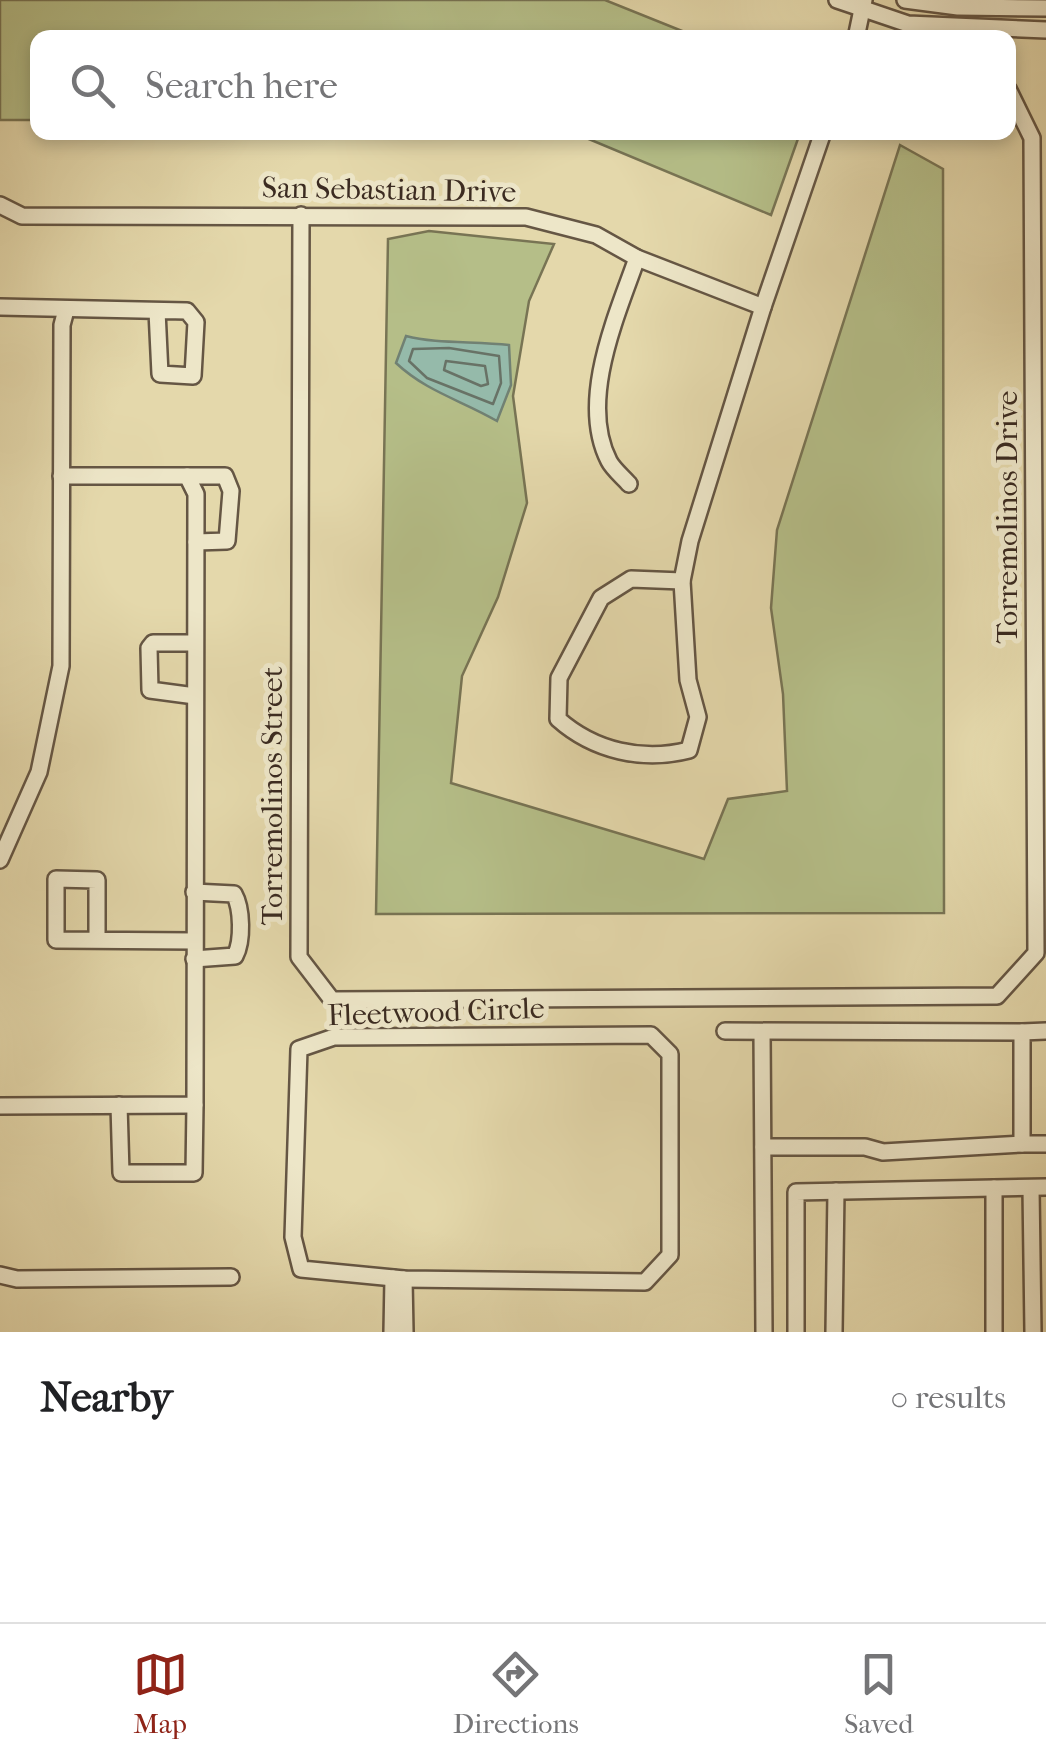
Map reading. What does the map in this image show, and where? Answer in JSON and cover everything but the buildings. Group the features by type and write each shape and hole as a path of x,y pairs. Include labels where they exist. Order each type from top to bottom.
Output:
{"street":[{"path":"836,0 863,5 921,26 1046,30"},
{"path":"904,0 1046,8"},
{"path":"858,30 863,5"},
{"path":"996,7 996,29"},
{"name":"Torremolinos Drive","path":"997,996 1036,953 1032,138 1016,105"},
{"path":"682,581 631,579 601,598 559,678 558,719 580,739 655,759 690,750 698,716 688,680 682,581 690,540 762,307 820,140"},
{"name":"San Sebastian Drive","path":"0,205 22,216 526,218 596,235 637,258 762,307"},
{"name":"Torremolinos Street","path":"301,216 299,957 332,1000 997,996"},
{"path":"630,484 609,460 598,410 604,353 637,258"},
{"path":"0,307 157,311 192,314 196,322 194,376 160,374 157,311"},
{"path":"0,860 39,772 54,715 61,666 66,310"},
{"path":"61,476 225,476 231,490 227,541 196,542"},
{"path":"119,1105 121,1174 194,1174 196,494 188,476"},
{"path":"195,642 153,643 149,648 150,690 195,696"},
{"path":"97,940 97,880 56,879 56,940 194,941"},
{"path":"194,892 234,894 238,900 240,944 235,956 194,959"},
{"path":"725,1031 1046,1031"},
{"path":"762,1032 764,1332"},
{"path":"1022,1032 1022,1144"},
{"name":"Fleetwood Circle","path":"651,1035 670,1054 670,1255 645,1282 398,1278 301,1268 293,1237 299,1049 334,1037 651,1035"},
{"path":"0,1106 195,1105"},
{"path":"762,1147 864,1146 883,1152 1046,1144"},
{"path":"994,1188 994,1332"},
{"path":"796,1332 796,1192 1039,1188 1032,1332"},
{"path":"834,1332 836,1191"},
{"path":"0,1275 17,1279 231,1277"},
{"path":"392,1332 398,1278"},
{"path":"398,1278 405,1332"},
{"path":"0,1284 17,1279"}],"green space":[{"path":"0,0 605,0 680,30 30,30 30,120 0,120"},
{"path":"591,140 797,140 771,215"},
{"path":"900,145 943,169 944,913 376,914 388,239 429,231 554,244 529,301 513,396 527,503 498,597 462,676 451,783 704,859 728,799 787,791 783,694 771,608 777,530"}],"water":[{"path":"406,336 509,345 511,385 497,421 432,389 396,363"}]}
